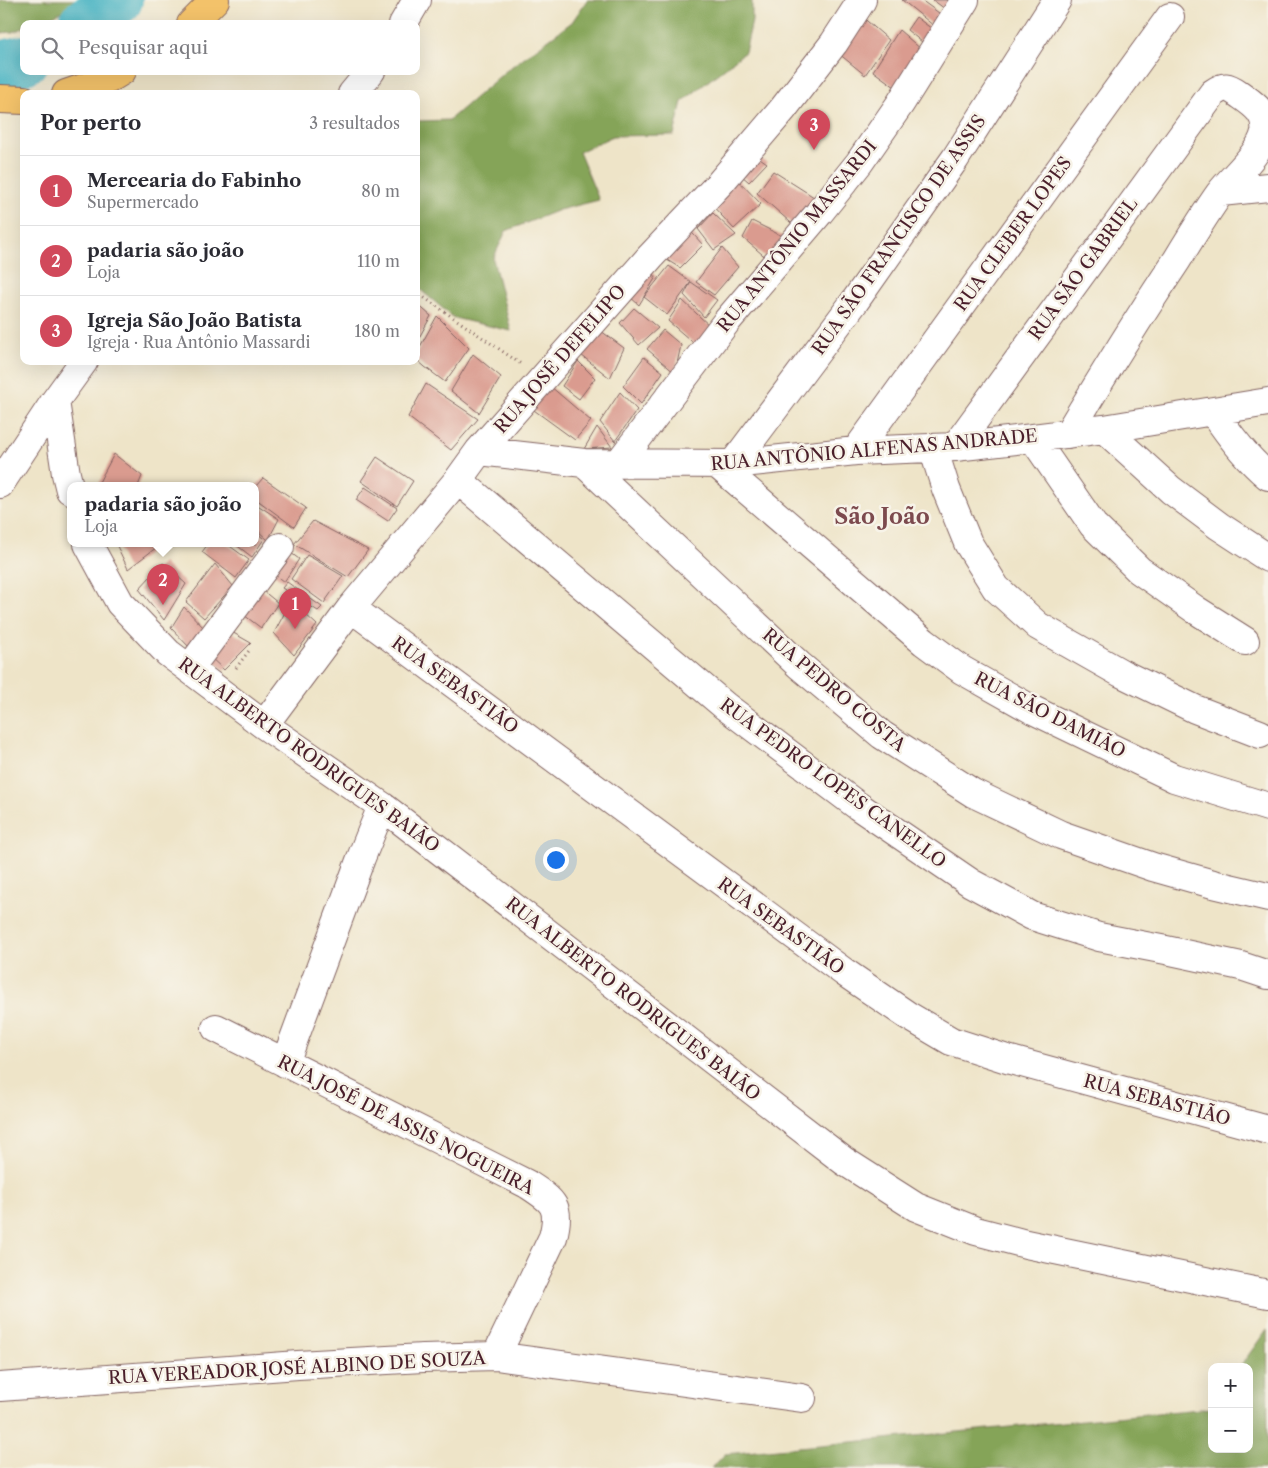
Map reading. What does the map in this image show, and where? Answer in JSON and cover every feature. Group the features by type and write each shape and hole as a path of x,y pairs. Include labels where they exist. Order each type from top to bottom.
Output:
{"main road":[{"path":"195,20 215,0"},
{"path":"78,90 109,80 116,75"},
{"path":"0,99 20,100"}],"street":[{"path":"405,20 417,0"},
{"name":"RUA JOSÉ DEFELIPO","path":"264,725 351,608 458,480 479,451 651,256 720,183 783,109 834,43 862,0"},
{"name":"RUA ANTÔNIO MASSARDI","path":"618,464 727,321 820,213 859,163 900,104 965,0"},
{"name":"RUA SÃO FRANCISCO DE ASSIS","path":"726,464 850,308 955,159 1057,0"},
{"name":"RUA CLEBER LOPES","path":"856,451 1170,17"},
{"path":"355,90 368,75"},
{"name":"RUA SÃO GABRIEL","path":"944,447 1213,93 1223,87 1234,90 1260,110 1266,125 1265,135 1259,146 1221,192"},
{"path":"1068,434 1119,349 1221,192 1268,186"},
{"path":"0,484 81,365"},
{"path":"55,401 68,482"},
{"name":"RUA ANTÔNIO ALFENAS ANDRADE","path":"479,451 584,463 726,464 856,451 944,447 1068,434 1268,402"},
{"path":"1213,411 1232,439 1260,470 1268,476"},
{"path":"1104,429 1171,490 1219,526 1268,558"},
{"path":"1033,438 1093,525 1140,570 1196,610 1246,641"},
{"path":"944,447 946,489 968,543 996,588 1038,626 1130,677 1195,709 1260,734"},
{"name":"RUA PEDRO COSTA","path":"584,463 799,665 882,735 973,793 1061,835 1153,867 1268,897"},
{"name":"RUA SÃO DAMIÃO","path":"726,464 924,642 962,670 1033,710 1174,778 1268,807"},
{"name":"RUA PEDRO LOPES CANELLO","path":"458,480 726,706 858,806 971,883 1032,916 1099,937 1241,966 1268,975"},
{"name":"RUA ALBERTO RODRIGUES BAIÃO","path":"90,547 120,603 168,653 264,725 382,806 844,1161 916,1207 976,1231 1026,1244 1268,1294"},
{"path":"189,669 280,547"},
{"name":"RUA SEBASTIÃO","path":"351,608 844,972 906,1015 952,1040 1006,1059 1268,1130"},
{"path":"285,1063 382,806"},
{"name":"RUA JOSÉ DE ASSIS NOGUEIRA","path":"216,1028 527,1184 553,1204 556,1214 553,1237 496,1356"},
{"name":"RUA VEREADOR JOSÉ ALBINO DE SOUZA","path":"0,1387 307,1364 496,1356 802,1398"}],"path":[{"path":"420,295 543,378"}],"green space":[{"path":"0,0 80,0 44,20 20,20 20,29 0,33"},
{"path":"587,0 752,0 752,21 745,52 682,102 674,135 613,136 579,152 599,200 559,210 506,231 493,259 511,331 454,318 420,289 420,121 449,120 507,70 572,22"},
{"path":"1267,1329 1268,1468 712,1468 725,1454 1208,1408 1208,1453 1253,1453 1253,1363 1243,1363"}],"building":[{"path":"902,0 921,0 939,13 934,26"},
{"path":"933,0 952,0 945,9"},
{"path":"860,15 889,40 865,75 838,53"},
{"path":"916,17 932,29 922,42 907,30"},
{"path":"899,30 922,50 895,87 873,71"},
{"path":"757,156 767,163 749,182 741,175"},
{"path":"773,171 817,199 798,229 757,193"},
{"path":"735,177 761,204 734,229 709,202"},
{"path":"713,213 736,235 714,250 698,229"},
{"path":"752,221 784,237 769,260 743,238"},
{"path":"685,225 703,245 680,268 659,255"},
{"path":"722,248 738,267 714,295 696,282"},
{"path":"669,266 691,282 667,315 644,297"},
{"path":"649,267 656,277 639,305 629,296"},
{"path":"691,282 717,300 704,317 684,295"},
{"path":"682,300 712,328 697,346 668,321"},
{"path":"420,306 431,316 420,336"},
{"path":"634,308 658,328 639,345 620,323"},
{"path":"437,316 469,348 445,382 420,363 420,347"},
{"path":"663,330 681,345 675,373 647,349"},
{"path":"601,331 624,348 610,378 581,355"},
{"path":"473,354 501,377 479,413 451,391"},
{"path":"644,357 663,372 641,404 623,386"},
{"path":"578,361 595,378 579,399 562,386"},
{"path":"426,384 478,419 451,450 408,417"},
{"path":"550,386 591,421 575,440 527,405"},
{"path":"620,392 637,410 615,441 600,422"},
{"path":"597,427 612,447 584,449"},
{"path":"114,454 142,476 140,482 99,482"},
{"path":"377,457 413,481 397,506 361,481"},
{"path":"263,478 306,508 294,527 259,501 259,483"},
{"path":"365,487 397,508 388,521 356,500"},
{"path":"259,506 279,519 268,540 259,532"},
{"path":"313,521 368,550 348,577 294,544"},
{"path":"259,535 264,539 259,546"},
{"path":"117,547 157,547 128,569"},
{"path":"206,547 231,547 249,560 236,578 202,552"},
{"path":"239,547 259,547 252,557"},
{"path":"287,550 299,559 284,582 274,574"},
{"path":"307,555 343,576 324,603 291,579"},
{"path":"163,563 186,584 164,620 139,589"},
{"path":"215,564 233,586 204,618 186,602"},
{"path":"287,582 322,607 318,611 282,588"},
{"path":"257,586 278,603 261,628 240,612"},
{"path":"291,601 317,625 294,655 274,633"},
{"path":"184,607 204,628 190,648 171,628"},
{"path":"230,631 251,643 224,670 209,656"}],"waterway":[{"path":"89,20 118,0"},
{"path":"0,66 20,61"}],"place":[{"name":"Igreja São João Batista","path":"814,150"},
{"name":"padaria são joão","path":"163,605"},
{"name":"Mercearia do Fabinho","path":"295,629"}],"district":[{"name":"São João","path":"882,516"}]}
